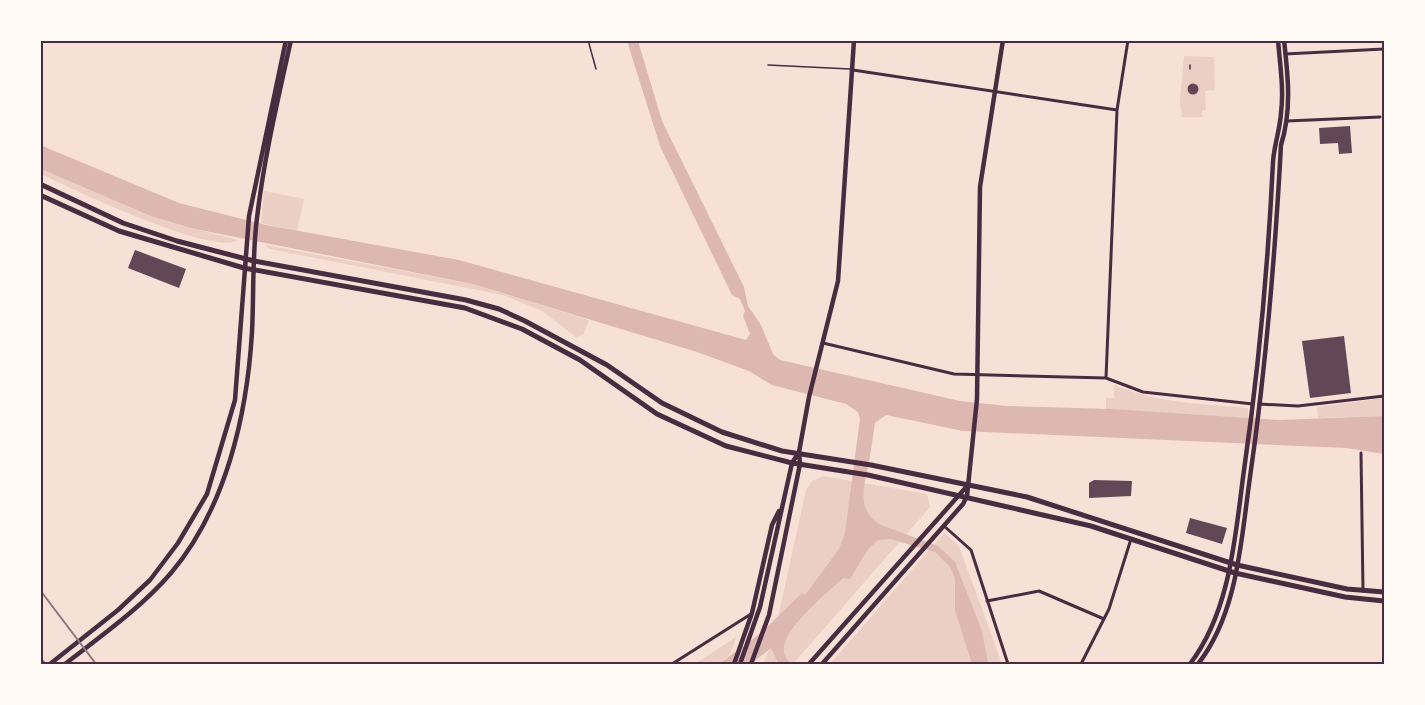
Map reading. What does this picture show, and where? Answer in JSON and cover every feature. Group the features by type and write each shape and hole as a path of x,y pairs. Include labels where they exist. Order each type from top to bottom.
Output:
{"main road":[{"path":"50,664 118,610 150,580 178,543 207,494 227,434 236,393 249,216 286,40"},
{"path":"65,664 124,617 172,572 217,496 233,453 244,403 252,329 257,219 265,164 291,40"},
{"path":"751,664 769,615 800,464 809,397 838,281 854,40"},
{"path":"822,664 963,504 968,484 977,399 980,187 1003,40"},
{"path":"1234,564 1269,269 1274,150 1282,109 1278,40"},
{"path":"1198,664 1220,631 1253,454 1273,289 1281,145 1287,121 1289,93 1284,40"},
{"path":"40,184 123,224 254,261 466,300 499,309 607,365 662,403 722,432 782,451 852,461 1028,497 1234,564 1363,590 1384,592"},
{"path":"40,195 102,223 179,251 244,268 465,308 496,317 580,360 657,414 726,446 792,463 868,475 964,495 1091,526 1232,572 1345,597 1384,601"},
{"path":"740,664 760,606 792,463 800,452"},
{"path":"809,664 964,495"},
{"path":"734,664 752,613 772,525 782,506"},
{"path":"1190,664 1213,628 1232,572"}],"street":[{"path":"1106,378 1117,110 1128,40"},
{"path":"1286,54 1384,49"},
{"path":"851,69 1117,110"},
{"path":"1287,121 1380,117"},
{"path":"823,343 954,374 1106,378 1143,392 1259,406 1298,406 1384,396"},
{"path":"1361,453 1363,590"},
{"path":"943,525 971,550 1008,664"},
{"path":"1081,664 1104,619 1131,539"},
{"path":"987,601 1039,591 1104,619"},
{"path":"672,664 752,613"}],"lane":[{"path":"588,40 596,69"},
{"path":"768,65 851,69"}],"path":[{"path":"1190,64 1190,69"}],"shaded area":[{"path":"627,41 638,41 662,121 744,287 748,306 761,325 773,354 780,360 960,401 1007,406 1112,409 1278,420 1384,416 1384,454 1346,448 963,431 886,415 875,423 864,485 864,503 867,511 872,519 881,525 938,546 955,562 982,631 988,664 972,664 955,610 955,578 950,567 935,552 890,539 878,540 868,549 850,579 843,578 800,619 790,632 785,644 785,655 792,664 779,664 771,648 751,664 719,664 762,632 802,593 805,595 839,549 845,533 860,419 858,412 846,404 772,385 749,371 697,352 473,284 195,229 151,216 41,169 40,145 179,203 266,225 459,260 746,340 750,334 743,316 745,311 740,299 732,295 660,146"},
{"path":"1184,56 1214,57 1215,90 1205,91 1206,110 1202,110 1202,117 1182,117 1180,101"},
{"path":"40,169 195,229 238,240 224,243 201,239 141,219 41,174"},
{"path":"264,191 304,199 297,231 261,223"},
{"path":"265,245 473,284 589,320 583,335 576,337 542,311 503,295 270,249"},
{"path":"1114,385 1163,399 1248,408 1248,418 1106,409 1106,398 1114,398"},
{"path":"1384,398 1384,416 1318,418 1317,407"},
{"path":"823,476 927,494 930,507 793,664 763,664 773,640 806,490 812,481"},
{"path":"944,533 959,546 1002,664 830,664"},
{"path":"736,637 730,653 723,661 712,664 695,664"}],"building":[{"path":"1193,83 1199,89 1193,95 1187,89"},
{"path":"1350,126 1352,153 1339,154 1338,143 1320,144 1319,128"},
{"path":"135,250 186,269 179,288 128,268"},
{"path":"1344,336 1351,393 1310,398 1302,341"},
{"path":"1094,480 1132,481 1131,496 1089,498 1089,483"},
{"path":"1190,518 1227,528 1222,544 1186,533"}],"railway":[{"path":"40,590 96,664"},
{"path":"40,658 46,664"}]}
